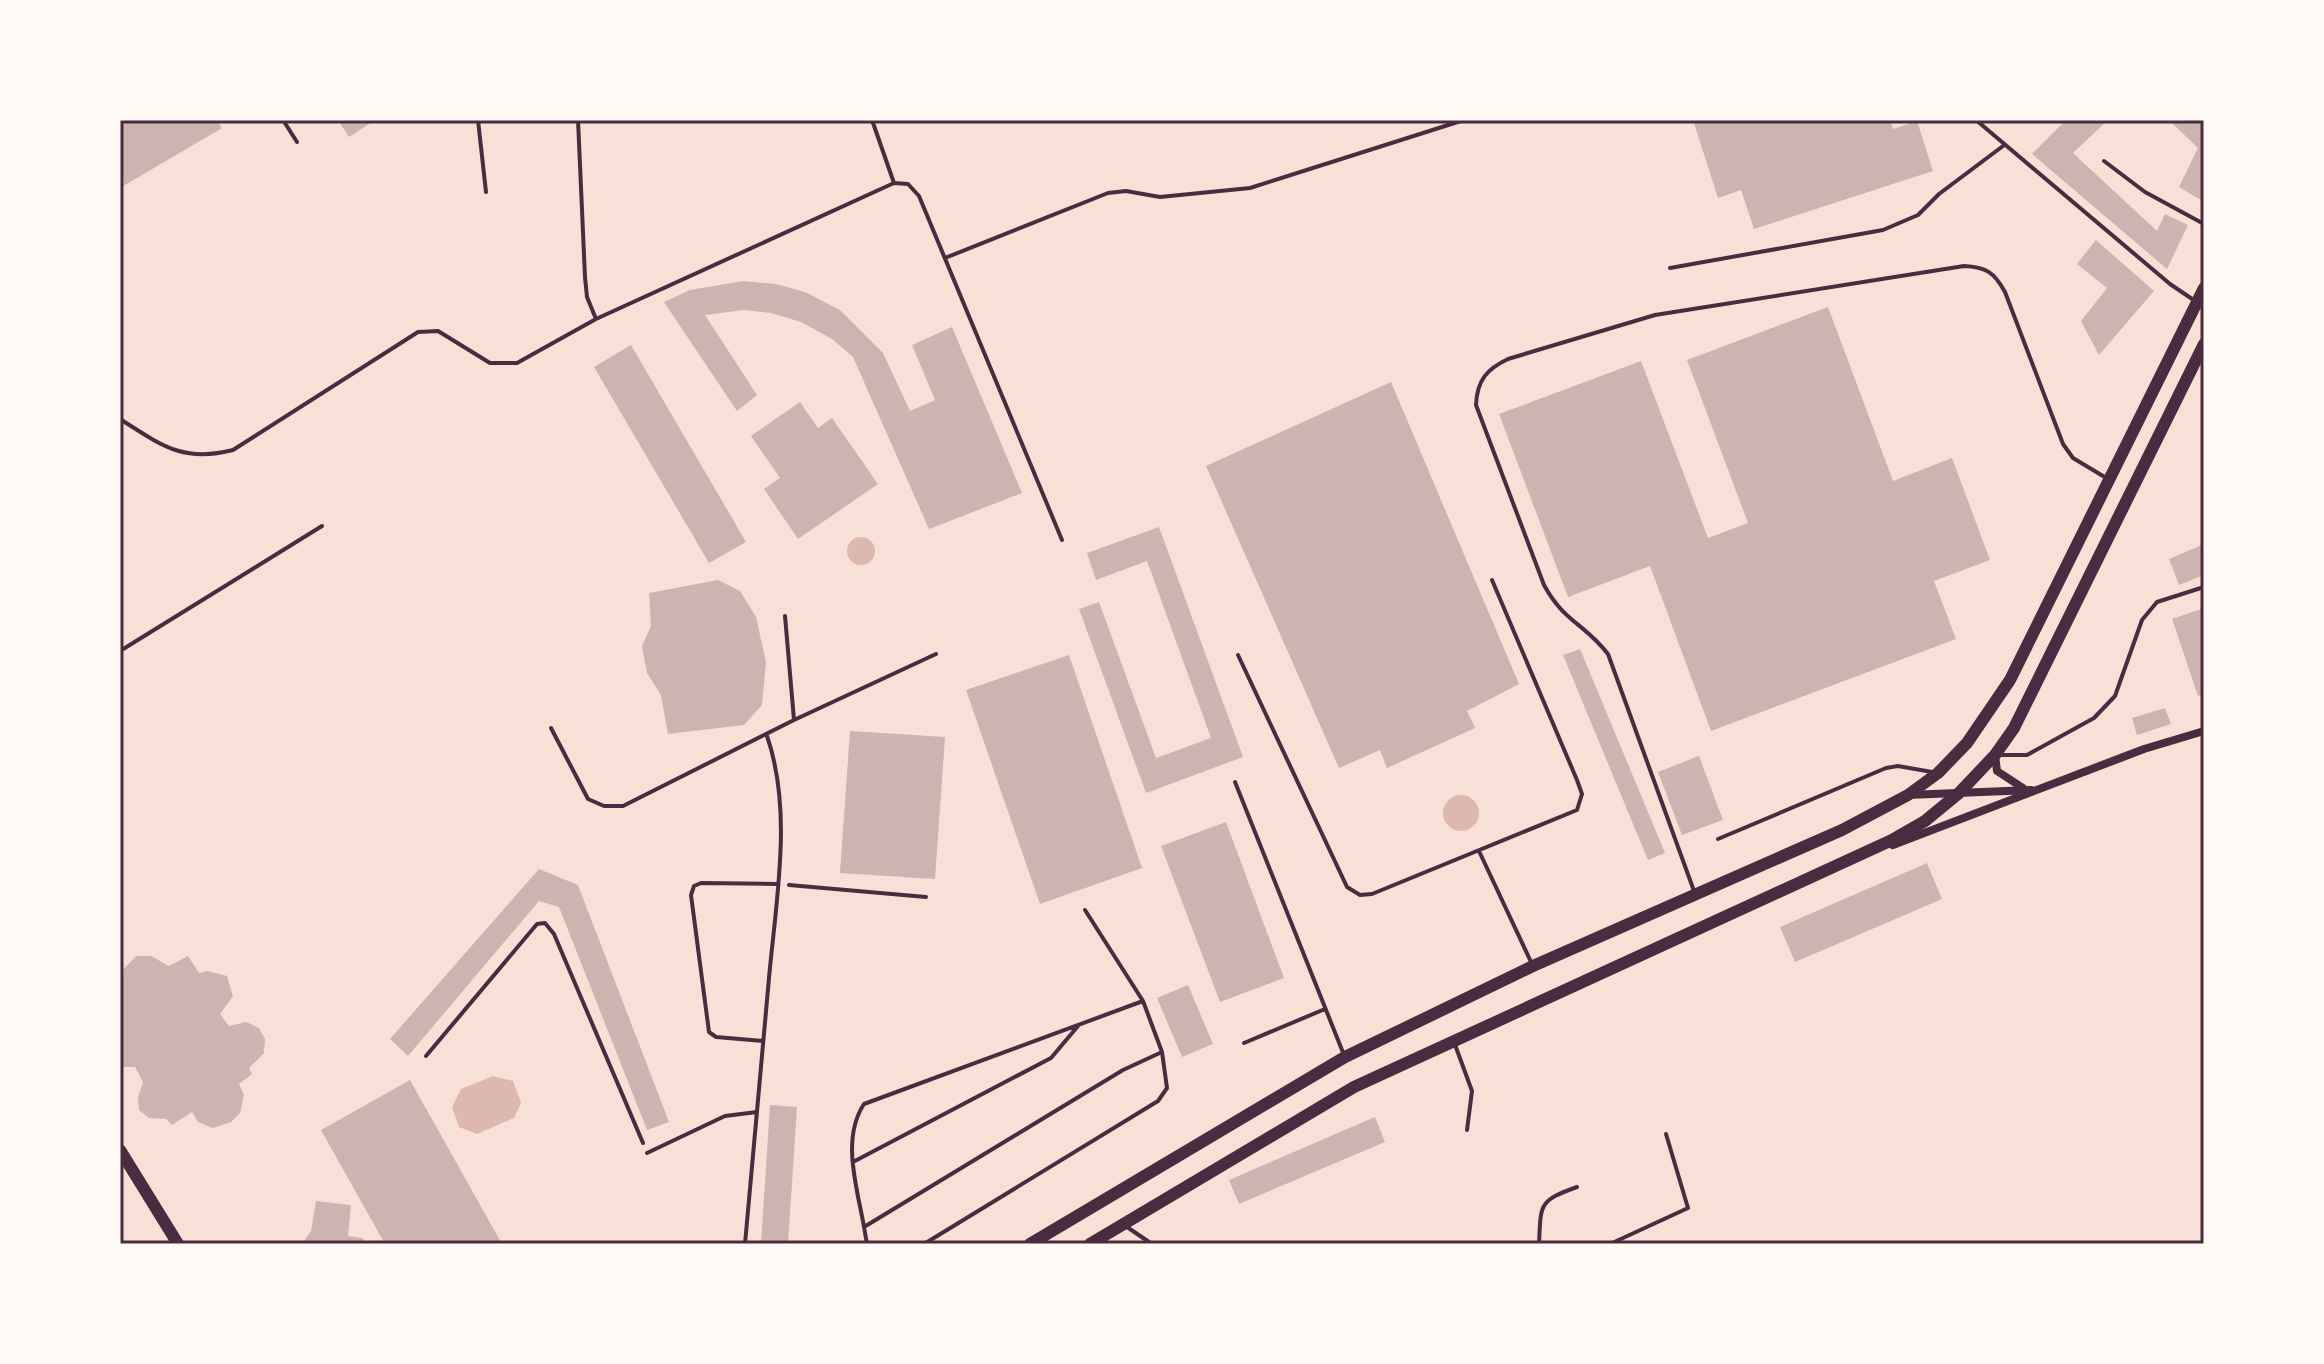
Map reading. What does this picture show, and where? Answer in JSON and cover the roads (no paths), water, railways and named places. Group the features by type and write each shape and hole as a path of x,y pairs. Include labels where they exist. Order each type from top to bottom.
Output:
{"main road":[{"path":"1030,1244 1345,1057 1533,966 1842,830 1908,795 1938,773 1967,743 2010,680 2200,305 2204,288"},
{"path":"1090,1244 1354,1087 1853,860 1925,821 1959,793 1995,755 2034,694 2204,344"},
{"path":"120,1150 178,1244"}],"street":[{"path":"1853,860 2031,790 2204,731"},
{"path":"1995,755 1995,766 2000,776 2031,790"},
{"path":"1908,795 2031,790"}],"lane":[{"path":"283,120 297,142"},
{"path":"478,120 486,192"},
{"path":"578,120 585,277 587,297 596,319"},
{"path":"872,120 894,183"},
{"path":"1976,120 2003,146 2200,305"},
{"path":"945,258 1108,193 1126,191 1160,197 1250,188 1462,121"},
{"path":"1670,268 1883,230 1908,221 2003,146"},
{"path":"2104,161 2145,192 2204,224"},
{"path":"120,419 185,455 212,455 233,450 418,332 438,331 490,363 517,363 596,319 894,183 908,184 919,196 1062,540"},
{"path":"1695,894 1608,654 1591,633 1570,622 1557,609 1544,585 1476,405 1477,389 1488,369 1508,359 1655,315 1949,268 1982,267 1996,275 2005,292 2063,444 2073,458 2110,480"},
{"path":"120,651 322,526"},
{"path":"1238,655 1347,887 1360,895 1372,894 1577,810 1582,794 1492,580"},
{"path":"1995,755 2027,755 2094,718 2115,696 2142,620 2157,602 2204,587"},
{"path":"785,616 794,720"},
{"path":"551,728 588,799 604,806 623,806 794,720 936,654"},
{"path":"745,1244 777,884 780,792 776,762 767,736"},
{"path":"1718,839 1886,768 1898,766 1938,773"},
{"path":"1235,782 1345,1057"},
{"path":"1479,851 1533,966"},
{"path":"763,1041 716,1037 709,1032 691,895 694,886 701,883 777,884"},
{"path":"924,1244 1158,1101 1167,1088 1162,1052 1143,1001 1085,910"},
{"path":"867,1244 853,1162 853,1121 864,1104 1143,1001"},
{"path":"1244,1043 1325,1009"},
{"path":"853,1162 1051,1058 1079,1025"},
{"path":"1454,1040 1472,1091 1467,1130"},
{"path":"864,1227 1123,1070 1162,1052"},
{"path":"647,1153 725,1116 757,1112"},
{"path":"1610,1244 1688,1208 1666,1134"},
{"path":"1539,1244 1541,1207 1547,1198 1577,1187"},
{"path":"1122,1224 1152,1244"},
{"path":"1428,1244 1467,1244"}]}
